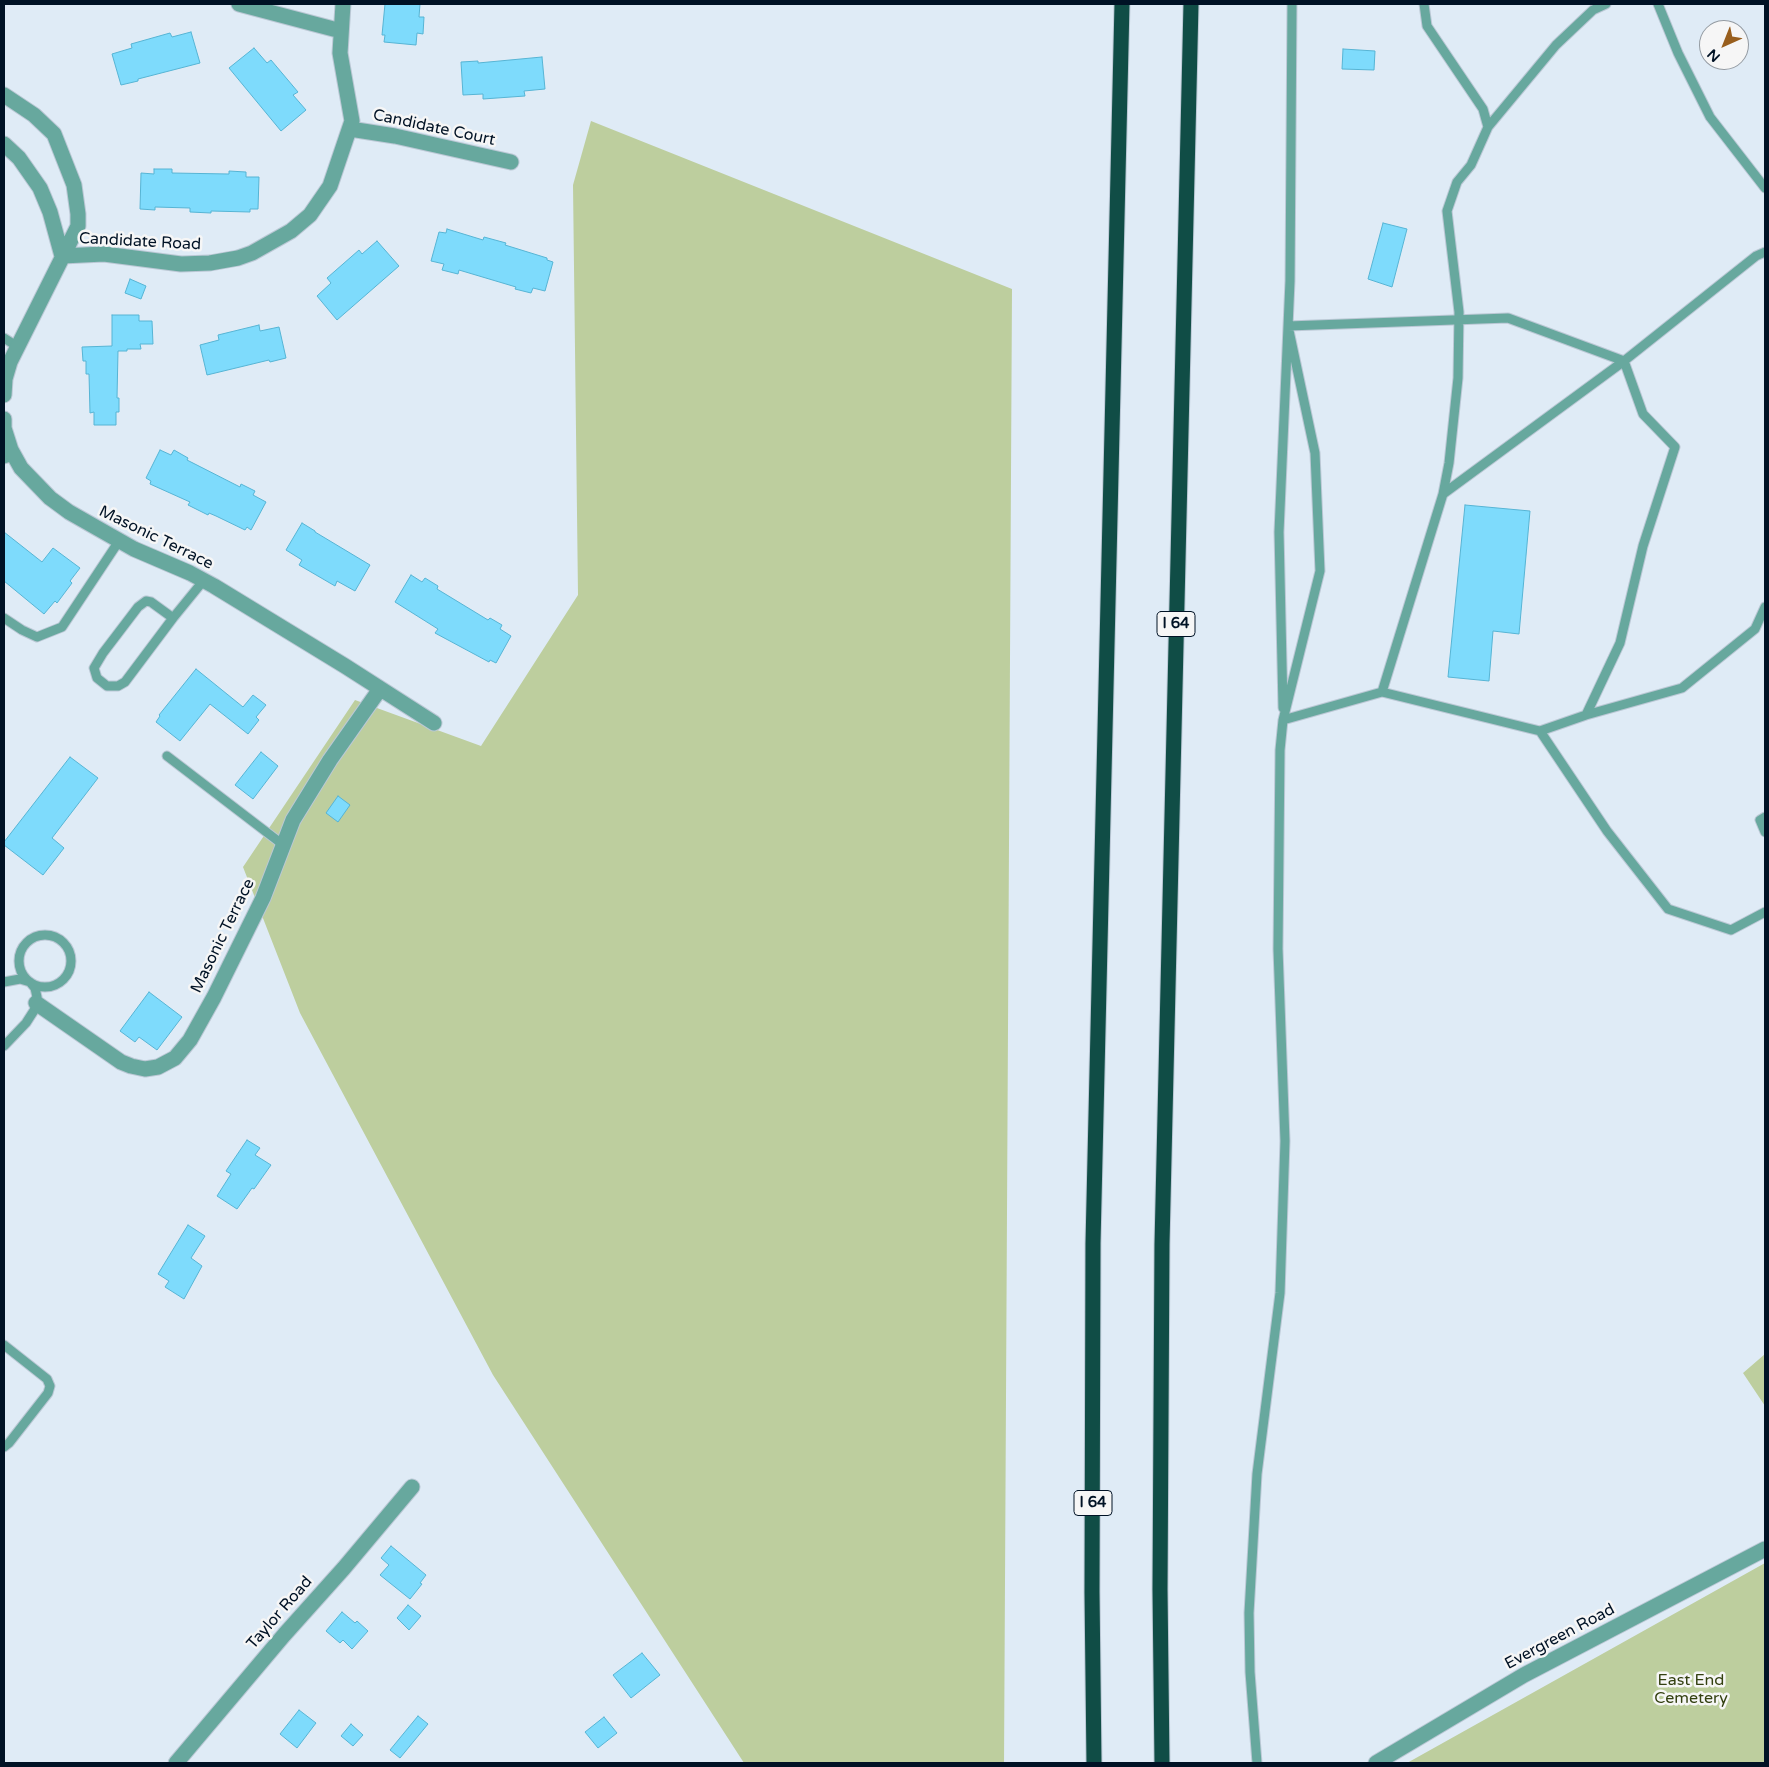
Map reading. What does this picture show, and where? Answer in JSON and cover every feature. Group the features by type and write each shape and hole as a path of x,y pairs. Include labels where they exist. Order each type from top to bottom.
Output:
{"highway":[{"name":"I 64","path":"1094,1763 1092,1592 1093,1244 1122,4"},
{"name":"I 64","path":"1162,1763 1160,1589 1162,1244 1191,4"}],"street":[{"path":"239,4 341,31"},
{"name":"Candidate Road","path":"62,256 104,254 181,264 210,263 238,258 252,253 291,231 310,215 330,186 352,121 340,53 343,4"},
{"path":"4,95 34,115 54,134 74,185 78,214 78,226 10,362 5,379 4,395"},
{"name":"Candidate Court","path":"350,129 395,136 511,162"},
{"path":"4,144 19,158 40,188 50,212 62,256"},
{"name":"Masonic Terrace","path":"4,419 9,458 50,498 86,523 119,541 204,580 434,723"},
{"name":"Masonic Terrace","path":"36,1003 113,1056 131,1066 145,1069 158,1067 175,1058 190,1040 214,997 263,898 282,844 293,820 316,782 380,689"},
{"name":"Taylor Road","path":"176,1763 412,1487"},
{"name":"Evergreen Road","path":"1376,1763 1524,1675 1765,1549"}],"lane":[{"path":"1257,1763 1250,1672 1249,1613 1257,1474 1280,1293 1285,1141 1278,949 1280,750 1283,720 1280,532 1290,281 1292,4"},
{"path":"1424,4 1427,26 1482,109 1488,127"},
{"path":"1382,692 1443,494 1449,463 1458,378 1458,320 1447,211 1457,182 1471,166 1488,127 1556,45 1593,10 1606,4"},
{"path":"1658,4 1678,53 1710,117 1765,188"},
{"path":"1443,494 1624,361 1756,256 1765,252"},
{"path":"1288,326 1508,318 1624,361 1644,414 1675,447 1643,546 1620,642 1586,715"},
{"path":"1283,720 1320,571 1315,452 1288,326"},
{"path":"4,338 18,347"},
{"path":"4,618 37,637 62,627 119,541"},
{"path":"173,618 151,602 146,601 138,607 94,668 98,678 108,686 118,686 126,682 173,618 204,580"},
{"path":"1283,720 1382,692 1540,731 1586,715 1682,688 1755,629 1765,607"},
{"path":"1540,731 1606,831 1668,909 1731,930 1765,912"},
{"path":"167,756 282,844"},
{"path":"1765,817 1760,820 1765,832"},
{"path":"4,982 20,979 30,982 37,986 52,986 60,983 66,977 71,962 70,954 61,941 46,936 31,940 25,946 21,952 21,968 30,982 35,988 35,1009 26,1023 4,1046"},
{"path":"4,1344 47,1379 50,1386 48,1393 4,1447"}],"green space":[{"path":"591,121 1012,289 1004,1763 744,1763 493,1375 300,1013 243,867 355,700 481,746 578,595 573,185"},
{"path":"1765,1354 1765,1406 1743,1373"},
{"name":"East End Cemetery","path":"1765,1563 1765,1763 1407,1763"}],"building":[{"path":"385,4 420,4 419,17 424,17 423,34 417,33 416,45 384,42 385,35 382,35"},
{"path":"191,32 200,63 121,85 112,54 132,48 131,44 170,33 172,37"},
{"path":"254,48 267,63 271,60 298,92 293,95 306,110 281,131 229,68"},
{"path":"1343,49 1375,51 1374,70 1342,69"},
{"path":"542,57 545,89 524,91 525,96 483,99 483,94 463,95 461,62 478,61 478,63"},
{"path":"154,169 172,169 172,173 229,174 229,171 246,172 246,177 259,177 258,209 250,209 250,212 211,211 211,213 190,212 190,208 155,207 155,210 140,209 141,173 154,174"},
{"path":"1383,223 1407,229 1392,287 1368,279"},
{"path":"447,229 483,240 484,237 506,243 505,245 547,258 547,260 553,262 545,291 533,288 531,293 459,270 458,274 442,270 444,264 431,261 439,232 446,233"},
{"path":"377,241 399,266 337,320 317,296 331,283 327,278 359,250 362,254"},
{"path":"130,279 146,286 141,299 125,293"},
{"path":"112,315 139,315 139,321 152,321 153,344 140,344 141,349 118,351 117,398 119,398 119,412 116,412 116,425 94,425 94,412 90,413 89,374 86,374 86,361 83,361 82,347 112,346"},
{"path":"259,325 260,331 279,327 286,358 270,362 269,360 207,375 200,345 219,340 218,335"},
{"path":"160,450 171,455 174,450 188,458 187,460 240,487 241,484 255,491 253,495 266,502 251,530 247,527 245,530 209,513 208,515 188,505 190,502 150,484 151,481 146,478"},
{"path":"1465,505 1530,511 1519,634 1493,631 1489,681 1448,677"},
{"path":"302,523 370,565 355,591 337,581 335,586 299,565 302,560 286,550"},
{"path":"4,532 42,562 53,548 80,568 70,581 72,583 57,603 55,601 44,614 4,581"},
{"path":"411,575 422,582 425,578 438,586 437,589 488,620 490,618 502,625 500,629 511,636 496,663 490,660 489,662 435,633 438,629 395,602"},
{"path":"196,669 243,707 253,695 266,705 256,717 259,720 248,734 210,704 180,741 156,722 159,715"},
{"path":"261,752 278,766 253,799 235,785"},
{"path":"70,757 98,778 52,838 64,848 43,875 4,845 4,842"},
{"path":"338,796 350,805 338,822 326,813"},
{"path":"149,992 182,1017 157,1050 139,1037 135,1042 120,1031"},
{"path":"247,1140 260,1148 255,1155 271,1165 237,1209 217,1196 231,1174 226,1171"},
{"path":"188,1225 205,1236 191,1258 202,1266 184,1299 165,1287 169,1281 158,1274"},
{"path":"391,1546 426,1575 420,1583 422,1584 410,1599 380,1575 389,1565 381,1558"},
{"path":"408,1605 421,1616 409,1630 397,1618"},
{"path":"342,1612 355,1623 357,1621 368,1631 352,1649 343,1640 340,1643 326,1631"},
{"path":"642,1653 660,1675 631,1698 613,1675"},
{"path":"299,1710 316,1723 297,1748 280,1734"},
{"path":"418,1716 428,1724 400,1758 390,1750"},
{"path":"604,1717 617,1733 598,1748 585,1732"},
{"path":"351,1724 363,1735 353,1746 341,1736"}]}
